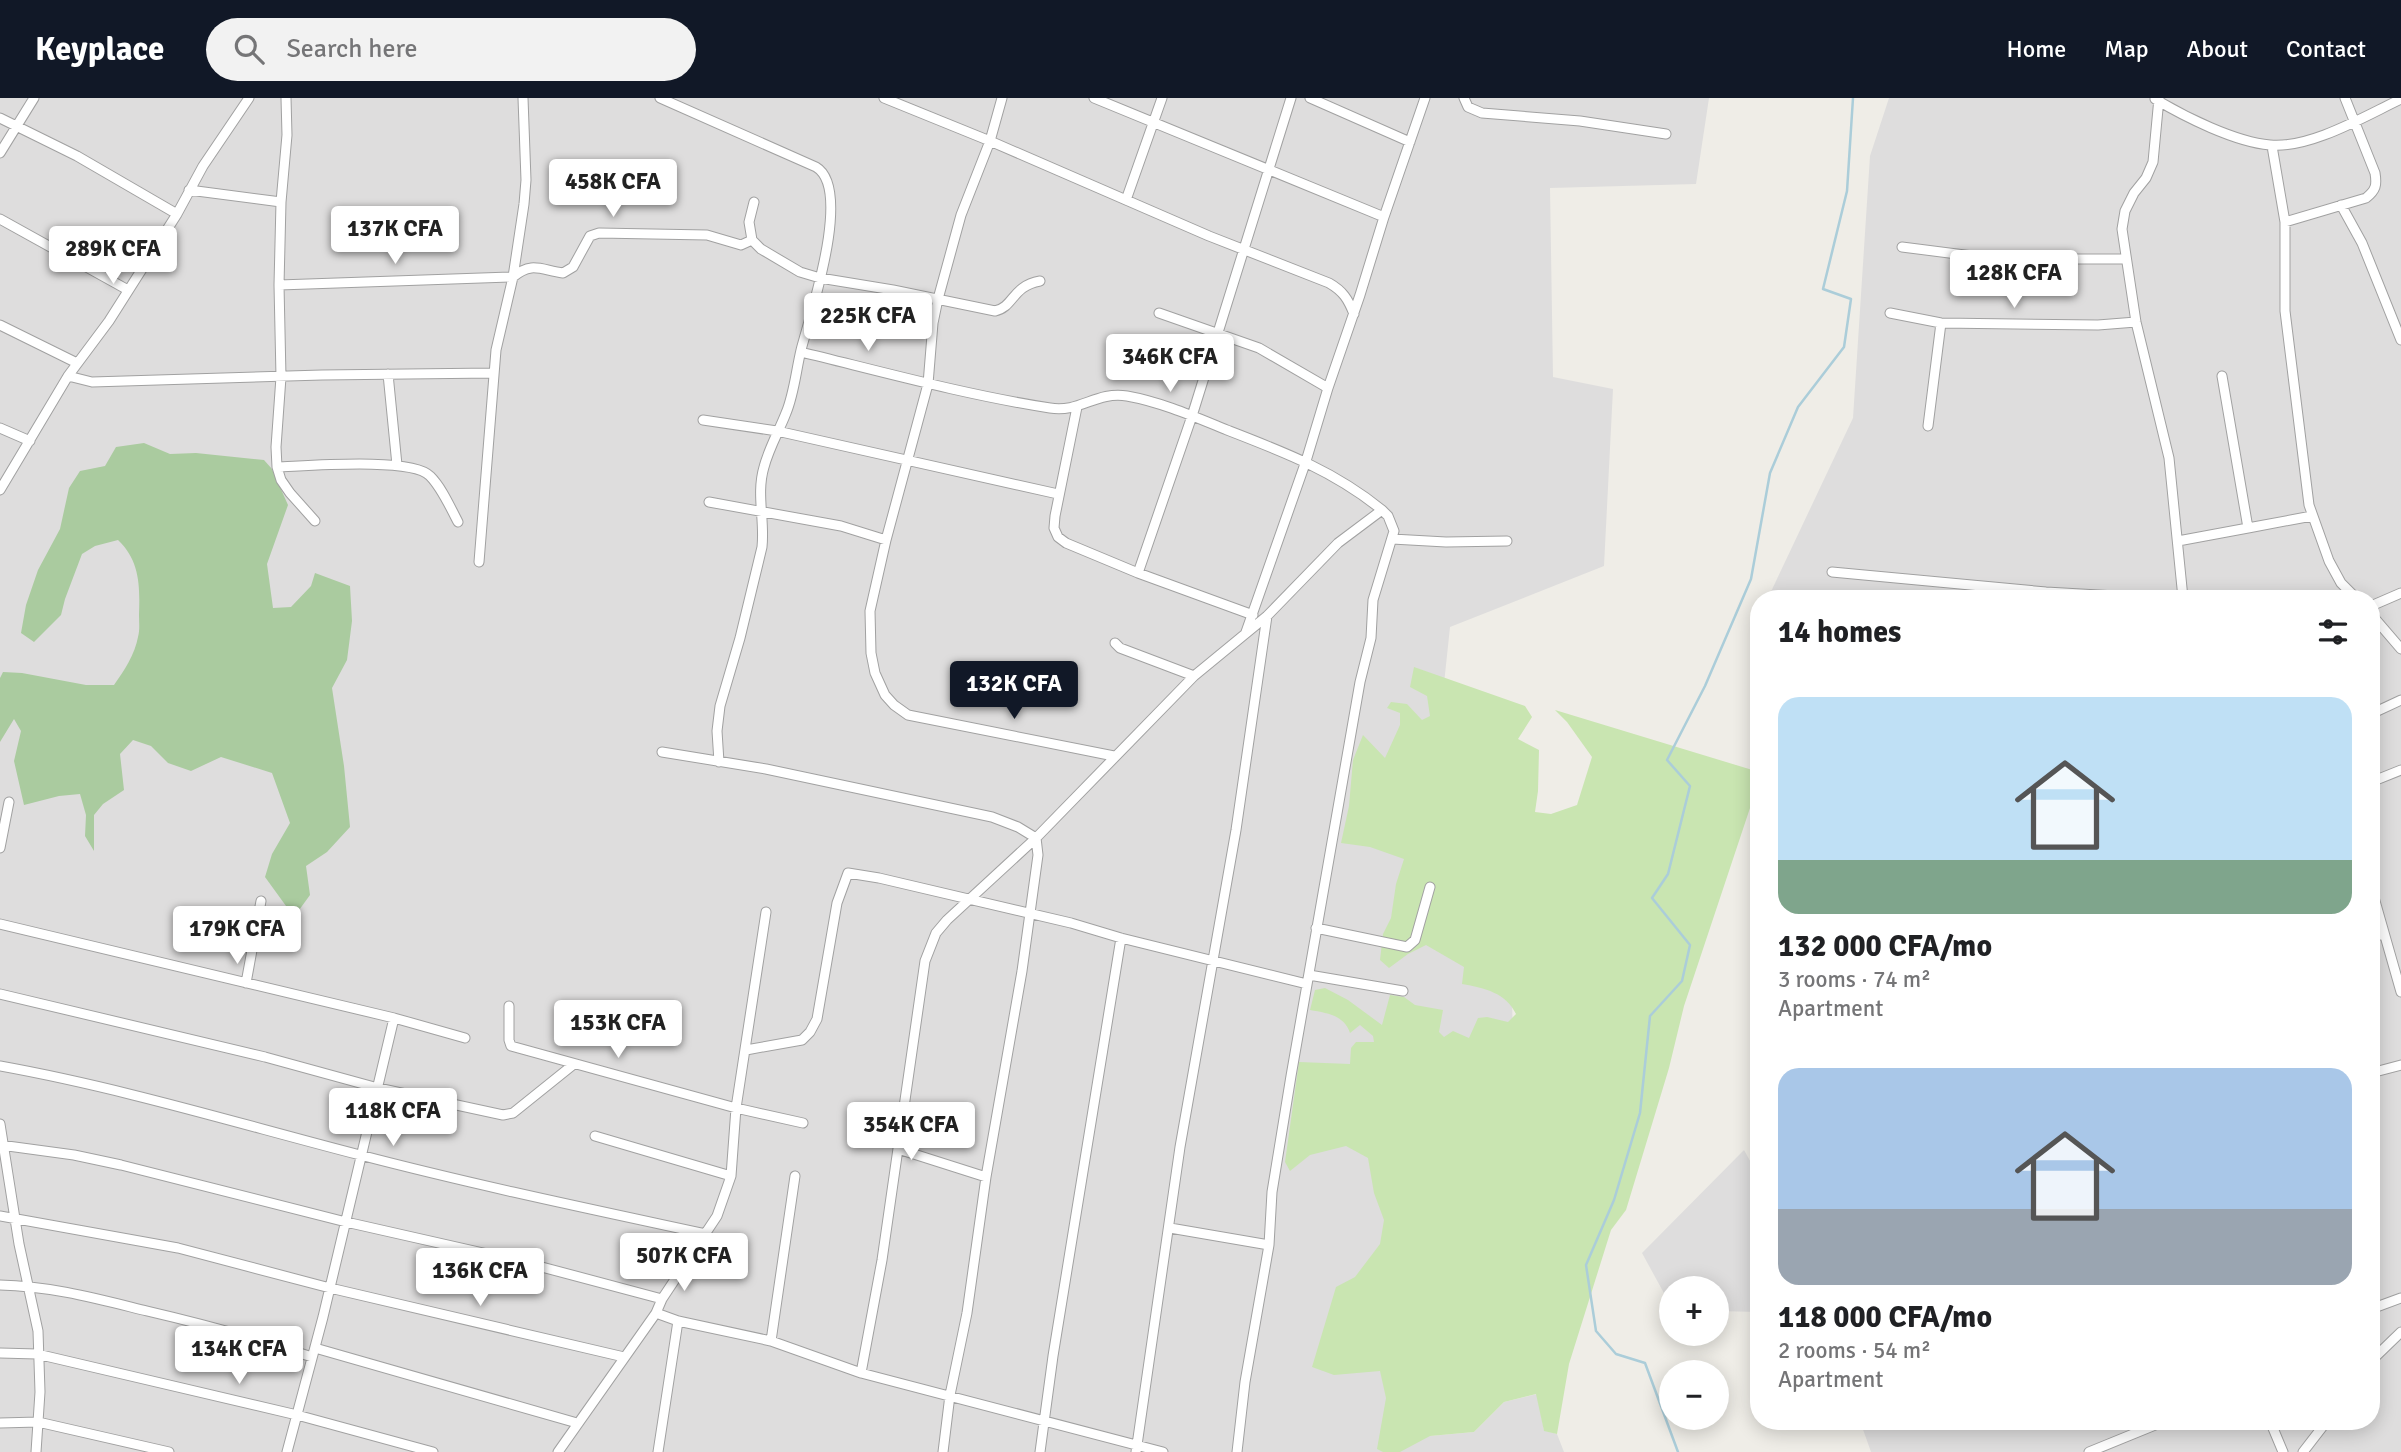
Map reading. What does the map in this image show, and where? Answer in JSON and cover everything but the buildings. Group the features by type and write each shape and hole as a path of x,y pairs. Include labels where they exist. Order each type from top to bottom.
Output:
{"street":[{"path":"0,153 34,98"},
{"path":"0,490 68,376 109,321 249,98"},
{"path":"286,98 287,135 281,202 281,377 277,467 281,480 290,493 315,521"},
{"path":"479,562 493,373 513,276 526,180 523,98"},
{"path":"660,98 786,152 823,171 830,193 826,253 821,278 787,411 763,469 761,511 764,531 740,638 717,719 719,762"},
{"path":"884,98 1299,270 1340,289 1354,314"},
{"path":"1002,98 990,141 961,215 933,323 928,384 906,461 870,611 871,653 875,673 885,695 908,715 1114,756"},
{"path":"1094,98 1384,217"},
{"path":"1126,200 1162,98"},
{"path":"1138,573 1192,416 1291,98"},
{"path":"1310,98 1410,142"},
{"path":"1246,633 1306,461 1425,98"},
{"path":"1464,98 1468,107 1482,113 1580,121 1666,134"},
{"path":"2285,222 2366,198 2374,191 2377,184 2375,173 2345,98"},
{"path":"2182,590 2167,442 2136,322 2122,229 2124,211 2146,178 2152,162 2158,99 2232,135 2272,146 2308,139 2355,122 2401,99"},
{"path":"0,118 88,162 177,214"},
{"path":"2272,146 2285,222 2285,311 2307,494 2312,516 2329,561 2348,590"},
{"path":"189,190 281,202"},
{"path":"754,202 749,222 752,240 786,265 821,278 995,311 1006,306 1021,288 1041,281"},
{"path":"2341,205 2369,260 2401,340"},
{"path":"0,219 128,290"},
{"path":"279,285 513,276 526,267 563,273 576,261 585,242 594,233 706,235 741,245 752,240"},
{"path":"1902,247 1996,259 2125,259"},
{"path":"1159,313 1259,348 1328,388"},
{"path":"1890,313 1941,323 2086,325 2136,322"},
{"path":"1928,426 1941,323"},
{"path":"0,325 77,363"},
{"path":"801,352 928,384 1053,408 1077,407 1101,397 1126,396 1192,416 1306,461 1344,482 1382,510 1392,524 1392,539 1373,600 1369,652 1360,682 1351,732 1272,1192 1269,1245 1245,1382 1237,1452"},
{"path":"68,376 92,382 493,373"},
{"path":"388,374 397,465"},
{"path":"2222,376 2248,528"},
{"path":"1077,407 1058,494 1054,528 1058,537 1077,549 1253,615"},
{"path":"703,420 777,431 1058,494"},
{"path":"0,428 30,441"},
{"path":"277,467 397,465 421,469 430,475 458,522"},
{"path":"709,502 841,526 886,540"},
{"path":"861,1373 882,1260 925,961 936,933 1036,838 1194,676 1267,616 1322,558 1382,510"},
{"path":"764,531 779,516"},
{"path":"2178,541 2312,516"},
{"path":"1392,539 1426,542 1507,541"},
{"path":"1832,572 2025,590"},
{"path":"2380,602 2401,593"},
{"path":"1137,1449 1181,1147 1244,779 1267,616"},
{"path":"2380,624 2401,649"},
{"path":"1115,643 1120,648 1194,676"},
{"path":"2380,710 2401,700"},
{"path":"662,752 766,769 992,817 1018,827 1036,838"},
{"path":"2380,778 2401,770"},
{"path":"0,848 9,802"},
{"path":"943,1452 950,1395 967,1313 986,1177 1030,913 1038,855 1036,838"},
{"path":"746,1050 802,1040 810,1032 817,1019 837,903 848,873 1030,913 1213,962 1308,979 1403,991"},
{"path":"1317,928 1407,947 1415,940 1430,887"},
{"path":"246,984 261,901"},
{"path":"558,1452 656,1313 662,1298 717,1216 731,1176 736,1108 766,912"},
{"path":"2380,917 2401,992"},
{"path":"0,924 394,1018 465,1038"},
{"path":"2380,935 2385,934"},
{"path":"1040,1452 1053,1356 1121,938"},
{"path":"0,994 265,1057 378,1088 503,1115 513,1113 574,1064"},
{"path":"509,1006 511,1046 736,1108 803,1123"},
{"path":"287,1452 330,1287 394,1018"},
{"path":"0,1066 213,1115 361,1155 542,1199 706,1234"},
{"path":"2380,1071 2401,1066"},
{"path":"0,1124 14,1217 38,1331 40,1374 36,1452"},
{"path":"595,1136 731,1176"},
{"path":"2,1145 121,1165 662,1298"},
{"path":"898,1149 986,1177"},
{"path":"771,1341 795,1176"},
{"path":"0,1216 178,1248 624,1357"},
{"path":"1170,1228 1269,1245"},
{"path":"0,1285 29,1286 82,1294 313,1352 577,1423"},
{"path":"2380,1306 2401,1298"},
{"path":"656,1313 678,1321 771,1341 861,1373 1046,1420 1137,1449 1163,1452"},
{"path":"658,1452 678,1321"},
{"path":"2380,1352 2401,1332"},
{"path":"0,1353 37,1353 297,1415 433,1452"},
{"path":"0,1423 38,1422 169,1452"},
{"path":"2090,1452 2143,1430"},
{"path":"2274,1430 2283,1452"},
{"path":"2303,1452 2320,1430"}],"shaded area":[{"path":"0,98 1709,98 1696,184 1550,188 1553,377 1613,389 1604,566 1450,627 1435,769 1511,953 1518,1268 1430,1436 1474,1432 1504,1402 1537,1394 1544,1430 1557,1434 1564,1452 0,1452"},
{"path":"1889,98 2401,98 2401,1452 1871,1452 1863,1430 2380,1430 2380,590 1772,590 1853,418 1870,156"},
{"path":"1744,1150 1750,1161 1750,1312 1729,1311 1729,1276 1659,1276 1659,1284 1642,1253"}],"green space":[{"path":"144,443 170,454 196,453 264,460 272,469 288,505 267,564 273,608 291,607 311,586 315,573 350,586 352,621 347,660 332,688 350,827 327,852 306,866 310,895 294,917 265,877 272,854 290,823 272,773 221,757 191,771 168,763 151,746 133,740 120,754 124,790 103,804 94,815 94,851 85,836 86,815 80,794 24,805 14,761 21,731 14,719 0,742 0,678 3,672 86,685 114,685 132,656 139,632 139,584 131,556 118,540 95,546 82,554 61,615 34,642 21,633 26,605 38,570 60,529 69,488 80,471 105,466 116,447"},
{"path":"1414,667 1525,706 1532,717 1518,739 1539,750 1535,812 1551,814 1577,805 1592,757 1555,710 1750,769 1750,808 1684,1006 1669,1068 1626,1210 1611,1230 1569,1364 1557,1434 1544,1431 1536,1394 1504,1402 1474,1432 1430,1436 1400,1452 1383,1452 1377,1449 1386,1398 1380,1371 1334,1375 1312,1367 1336,1287 1355,1277 1380,1244 1384,1220 1374,1193 1368,1158 1346,1146 1310,1155 1290,1171 1285,1162 1299,1062 1350,1064 1351,1048 1356,1042 1374,1042 1373,1036 1360,1025 1350,1033 1339,1019 1310,1010 1315,990 1325,988 1348,1000 1382,1025 1390,995 1404,997 1415,1005 1443,1010 1439,1032 1444,1037 1453,1031 1469,1038 1478,1018 1487,1017 1508,1022 1516,1014 1501,996 1462,984 1464,967 1426,945 1389,968 1380,960 1383,934 1391,918 1396,884 1404,859 1370,847 1341,843 1349,806 1353,760 1363,735 1385,758 1400,725 1400,713 1387,708 1391,702 1407,704 1422,720 1430,716 1427,696 1410,687"}],"waterway":[{"path":"1678,1452 1645,1363 1616,1354 1596,1331 1586,1265 1614,1200 1640,1113 1650,1016 1682,981 1690,945 1652,898 1668,874 1690,786 1667,760 1705,686 1751,579 1770,473 1798,407 1844,347 1851,299 1823,289 1847,191 1853,98"}]}
